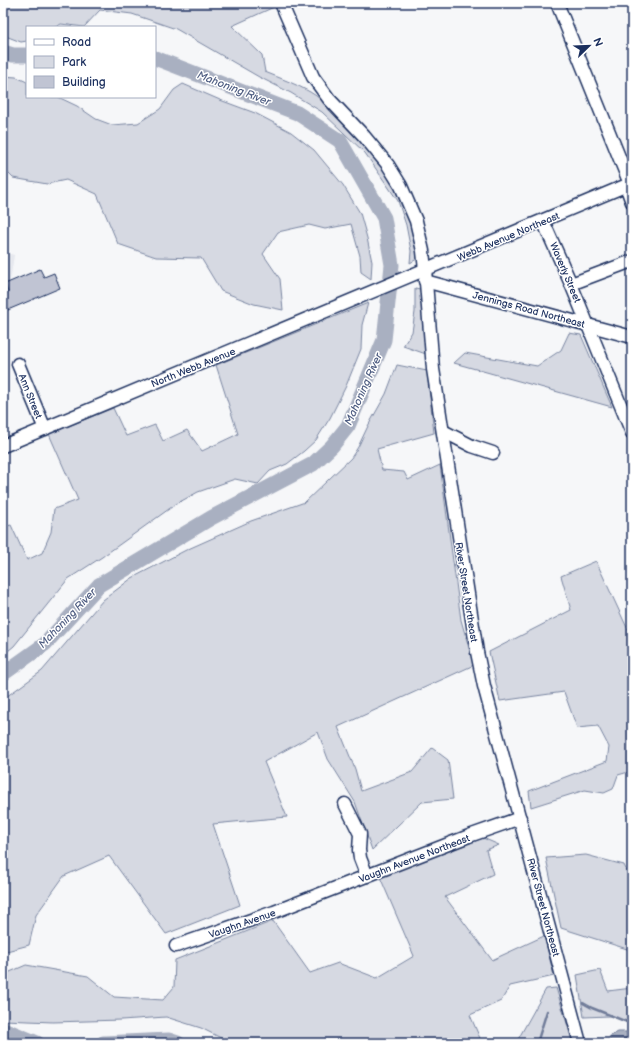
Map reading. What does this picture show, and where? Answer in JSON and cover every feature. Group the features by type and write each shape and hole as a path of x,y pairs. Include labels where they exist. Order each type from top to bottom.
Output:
{"street":[{"name":"River Street Northeast","path":"280,3 317,82 328,98 371,144 395,175 412,209 419,233 425,276 432,362 476,652 580,1043"},
{"path":"557,3 629,185 632,202"},
{"name":"Webb Avenue Northeast","path":"384,288 425,276 543,221 629,185"},
{"name":"Waverly Street","path":"543,221 572,284 632,433"},
{"path":"572,284 632,261"},
{"name":"Jennings Road Northeast","path":"425,276 632,337"},
{"name":"North Webb Avenue","path":"3,446 384,288"},
{"name":"Ann Street","path":"18,364 45,429"},
{"path":"443,432 472,446 493,453"},
{"path":"345,804 360,834 359,850 367,876"},
{"name":"Vaughn Avenue Northeast","path":"307,899 468,836 520,818"},
{"name":"Vaughn Avenue","path":"176,946 307,899"}],"shaded area":[{"path":"3,252 14,255 10,282 3,285"}],"green space":[{"path":"3,3 272,3 274,7 232,26 262,55 265,72 299,86 320,99 333,111 372,154 395,186 404,203 411,221 417,259 410,263 411,251 406,225 398,201 365,153 322,112 176,29 132,14 100,10 85,26 61,24 58,26 26,26 26,41 21,42 3,35"},
{"path":"3,76 16,77 26,82 26,98 60,98 77,106 96,119 112,125 138,123 160,109 174,90 183,84 255,113 291,132 314,150 343,185 360,213 372,262 371,279 361,272 360,256 351,224 325,229 309,225 278,232 263,254 280,279 283,310 254,304 221,291 201,258 156,257 118,244 97,194 66,180 47,184 13,178 3,168"},
{"path":"415,288 420,289 426,354 403,346 412,332 415,312"},
{"path":"368,303 362,325 361,349 346,386 330,418 316,440 287,464 270,471 258,484 235,479 198,492 176,504 102,557 68,579 14,646 3,655 3,527 11,525 27,560 42,553 51,532 54,509 78,500 49,434 113,408 126,436 155,425 163,441 187,430 202,451 238,434 216,365"},
{"path":"569,333 581,335 612,407 454,363 465,353 537,366 561,350"},
{"path":"397,365 427,371 434,433 377,449 382,470 404,472 408,480 440,465 461,620 474,665 338,727 355,769 361,791 412,772 432,748 448,760 453,799 422,802 372,850 355,802 328,759 318,732 264,762 287,817 213,824 240,905 166,934 109,856 64,876 36,915 29,945 3,952 3,699 42,671 103,600 132,578 186,550 251,521 305,502 351,458 386,394"},
{"path":"596,561 629,632 632,633 632,771 618,775 613,789 604,793 585,790 531,807 529,791 607,761 609,747 598,726 577,728 564,692 500,701 489,652 571,610 561,576"},
{"path":"483,838 499,845 486,850 493,874 445,897 492,960 544,936 554,976 510,986 501,1001 470,1015 482,1043 231,1043 201,1028 166,1017 53,1022 3,1020 3,975 26,965 88,976 114,997 163,1000 174,987 175,960 273,921 310,973 338,963 377,978 414,956 380,877"},
{"path":"586,855 624,865 632,882 632,949 627,949 561,928 546,858"},
{"path":"600,970 608,991 632,988 632,1023 609,1016 584,1017 577,975"},
{"path":"556,988 573,1043 516,1043 546,989"}],"water":[{"path":"618,1032 632,1032 632,1043 611,1043 609,1037"}],"building":[{"path":"40,269 44,277 54,273 60,288 3,312 3,294 8,292 5,284"}],"waterway":[{"name":"Mahoning River","path":"3,52 13,55 26,55"},
{"name":"Mahoning River","path":"3,674 45,644 99,585 211,518 313,464 332,446 348,426 384,340 392,265 384,218 340,141 297,113 156,58"},
{"path":"583,1003 632,1024"},
{"path":"537,1043 547,1011"},
{"name":"Mahoning River","path":"3,1029 37,1043"},
{"name":"Mahoning River","path":"103,1043 169,1040 178,1043"}]}
